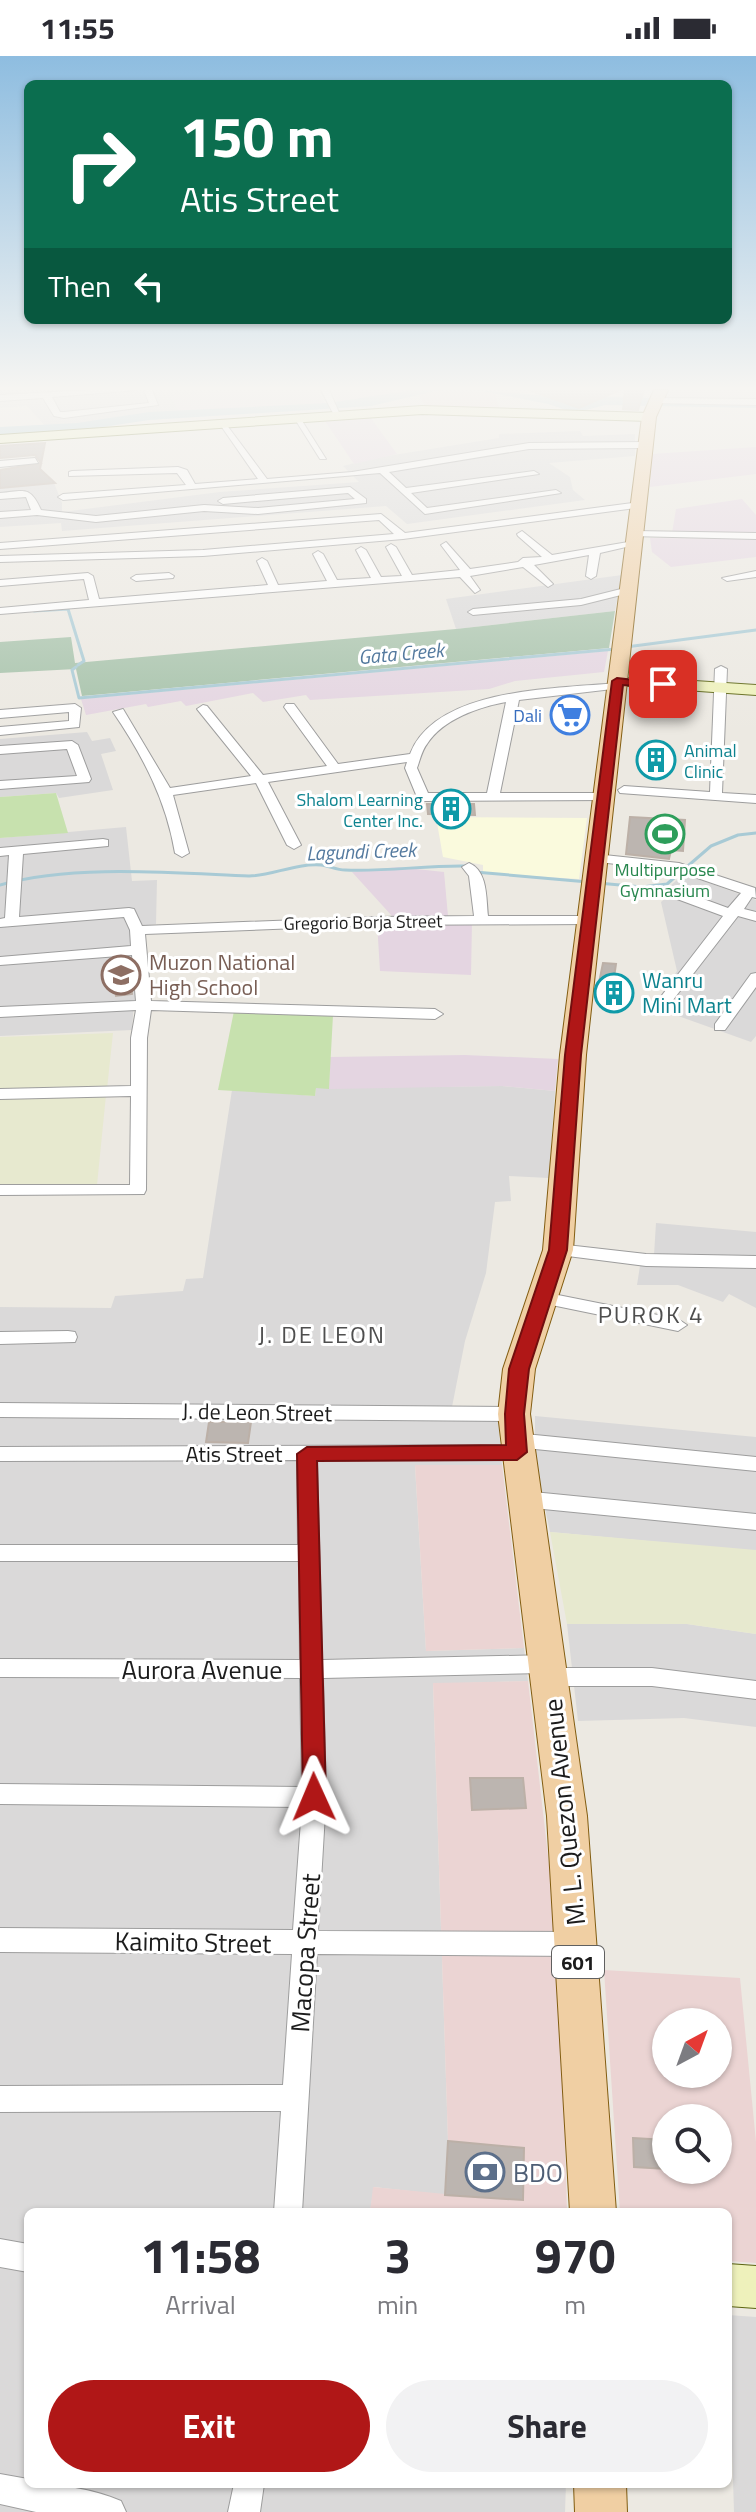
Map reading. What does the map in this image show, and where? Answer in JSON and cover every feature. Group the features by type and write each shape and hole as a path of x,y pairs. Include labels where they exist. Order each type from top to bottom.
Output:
{"main road":[{"path":"608,797 620,732 623,683 621,647 640,505"},
{"path":"623,683 756,690"},
{"name":"601","path":"516,1436 519,1369 558,1250 568,1108 594,874 608,797"},
{"name":"M. L. Quezon Avenue","path":"516,1436 567,1816 593,2208"},
{"path":"732,2285 756,2287"},
{"path":"600,2488 601,2512"}],"street":[{"path":"35,505 37,512"},
{"path":"204,508 214,505"},
{"path":"0,515 37,512 96,519 204,508 258,511 325,505"},
{"path":"418,505 425,511 471,505"},
{"path":"0,559 203,553 403,536 640,505"},
{"path":"0,546 381,517 403,536"},
{"path":"0,533 59,530"},
{"path":"41,531 44,543"},
{"path":"522,534 548,557"},
{"path":"0,611 464,572 595,550 634,539 756,536"},
{"path":"446,545 475,590"},
{"path":"391,547 407,576"},
{"path":"361,550 376,578"},
{"path":"591,576 595,550"},
{"path":"318,554 332,581"},
{"path":"262,561 274,587"},
{"path":"523,561 548,584"},
{"path":"136,578 167,572 175,597"},
{"path":"727,578 756,574"},
{"path":"0,583 88,576 95,605"},
{"path":"740,577 756,590"},
{"path":"473,612 581,602 629,590"},
{"path":"716,796 721,669"},
{"path":"623,683 469,706 450,716 419,745 413,757 411,768 423,797 716,796 756,799"},
{"path":"493,797 513,699"},
{"path":"290,707 335,768"},
{"path":"0,714 75,708 75,724 0,731"},
{"path":"203,709 260,779 294,845"},
{"path":"119,712 168,792 178,821 182,853"},
{"path":"0,750 72,745 85,779 0,785"},
{"path":"168,792 413,757"},
{"path":"23,765 24,784"},
{"path":"0,852 103,843"},
{"path":"0,1190 138,1190 139,1038 144,1005 137,930 129,912 6,922 16,851"},
{"path":"469,867 476,875 481,919"},
{"path":"594,874 679,867 753,893 733,912 661,1006"},
{"path":"674,893 756,917"},
{"name":"Gregorio Borja Street","path":"137,930 481,919 590,920"},
{"path":"0,961 139,950"},
{"path":"720,1027 756,977"},
{"path":"0,1012 144,1005 435,1014"},
{"path":"0,1094 139,1091"},
{"path":"558,1250 646,1260 756,1262"},
{"path":"543,1298 678,1325"},
{"path":"0,1338 68,1337"},
{"name":"J. de Leon Street","path":"0,1410 516,1436"},
{"path":"516,1436 756,1464"},
{"name":"Atis Street","path":"0,1454 307,1454 516,1436"},
{"name":"Macopa Street","path":"288,2208 314,1797 307,1454"},
{"path":"523,1499 756,1522"},
{"path":"0,1553 309,1553"},
{"name":"Aurora Avenue","path":"0,1668 549,1670 652,1677 756,1690"},
{"path":"0,1794 314,1797"},
{"name":"Kaimito Street","path":"0,1940 577,1944"},
{"path":"0,2099 296,2098"},
{"path":"0,2253 24,2257"},
{"path":"244,2512 248,2488"},
{"path":"0,2489 110,2512"}],"shaded area":[{"path":"0,505 62,505 62,512 120,505 551,505 407,524 386,506 62,531 61,523 0,527"},
{"path":"705,505 747,505 756,515 756,535 672,533 676,509"},
{"path":"650,538 756,539 756,557 671,567 652,552"},
{"path":"622,575 615,611 456,629 446,599"},
{"path":"615,611 609,648 82,696 76,669 0,673 0,642 71,637 75,663 456,629"},
{"path":"608,651 604,672 515,681 489,689 310,700 306,695 263,702 253,693 186,706 181,701 148,707 146,704 86,715 81,699"},
{"path":"87,732 92,741 110,738 116,751 101,754 113,790 59,798 56,793 0,797 0,739"},
{"path":"436,817 587,818 579,879 483,873 483,865 443,857"},
{"path":"126,827 132,881 157,880 156,924 138,927 152,1001 134,1002 132,1030 0,1036 0,838"},
{"path":"398,867 444,872 448,916 392,916 352,872"},
{"path":"684,874 756,900 756,1036 751,1042 653,1007 677,971 661,902 669,895 670,886"},
{"path":"377,922 472,922 471,975 380,971"},
{"path":"113,1033 107,1089 0,1091 0,1037"},
{"path":"465,1055 558,1059 555,1091 502,1086 329,1089 330,1057"},
{"path":"502,1086 555,1091 549,1178 509,1176 511,1201 495,1202 486,1273 465,1341 450,1417 498,1418 502,1465 415,1466 426,1651 524,1648 528,1681 433,1684 448,2141 445,2195 374,2187 371,2208 24,2208 24,2488 566,2488 565,2512 0,2512 0,1307 111,1308 115,1296 183,1291 186,1279 203,1278 232,1090 315,1096 316,1088"},
{"path":"106,1095 97,1185 0,1186 0,1098"},
{"path":"656,1223 756,1232 756,1308 729,1294 723,1302 678,1285 637,1285 642,1253 654,1255"},
{"path":"535,1416 756,1437 756,1551 550,1532 535,1459"},
{"path":"415,1465 502,1465 524,1648 426,1651"},
{"path":"550,1532 756,1550 756,1634 687,1624 567,1624"},
{"path":"567,1624 687,1624 756,1634 756,1727 684,1718 578,1721"},
{"path":"528,1681 560,1961 567,2208 370,2208 373,2187 445,2194 448,2141 433,1683"},
{"path":"604,1970 740,1978 756,2142 756,2263 732,2261 732,2208 620,2208"},
{"path":"732,2315 756,2317 756,2512 734,2512"}],"green space":[{"path":"56,793 68,833 0,838 0,797"},
{"path":"234,1011 333,1015 329,1089 316,1088 315,1096 218,1090"}],"building":[{"name":"Shalom Learning Center Inc.","path":"427,804 474,804 475,815 428,814"},
{"path":"630,817 685,820 683,851 671,850 669,859 626,854"},
{"name":"Muzon National High School","path":"129,958 132,994 116,996 110,960"},
{"path":"603,963 616,964 611,998 596,997"},
{"path":"209,1422 251,1422 248,1443 206,1442"},
{"path":"470,1778 523,1778 526,1808 472,1810"},
{"path":"633,2138 652,2139 652,2168 634,2167"},
{"name":"BDO","path":"448,2141 524,2148 523,2200 445,2195"}],"waterway":[{"name":"Gata Creek","path":"34,611 68,609 84,661 78,665"},
{"name":"Gata Creek","path":"626,647 756,630"},
{"name":"Gata Creek","path":"76,667 72,670 79,698 616,649"},
{"name":"Lagundi Creek","path":"598,883 642,887 667,884 711,846 738,835 756,833"},
{"name":"Lagundi Creek","path":"0,885 28,878 91,872 249,876 312,865 342,870 467,866"},
{"name":"Lagundi Creek","path":"475,872 588,882"}],"place":[{"name":"Dali","path":"570,715"},
{"name":"Animal Clinic","path":"656,760"},
{"name":"Shalom Learning Center Inc.","path":"451,809"},
{"name":"Multipurpose Gymnasium","path":"665,834"},
{"name":"Muzon National High School","path":"121,975"},
{"name":"Wanru Mini Mart","path":"614,993"},
{"name":"BDO","path":"485,2172"}],"district":[{"name":"PUROK 4","path":"651,1314"},
{"name":"J. DE LEON","path":"322,1334"}],"route":[{"path":"314,1797 307,1454 517,1452 514,1414 519,1369 531,1324 548,1286 558,1250 566,1121 617,681 663,684"}]}
